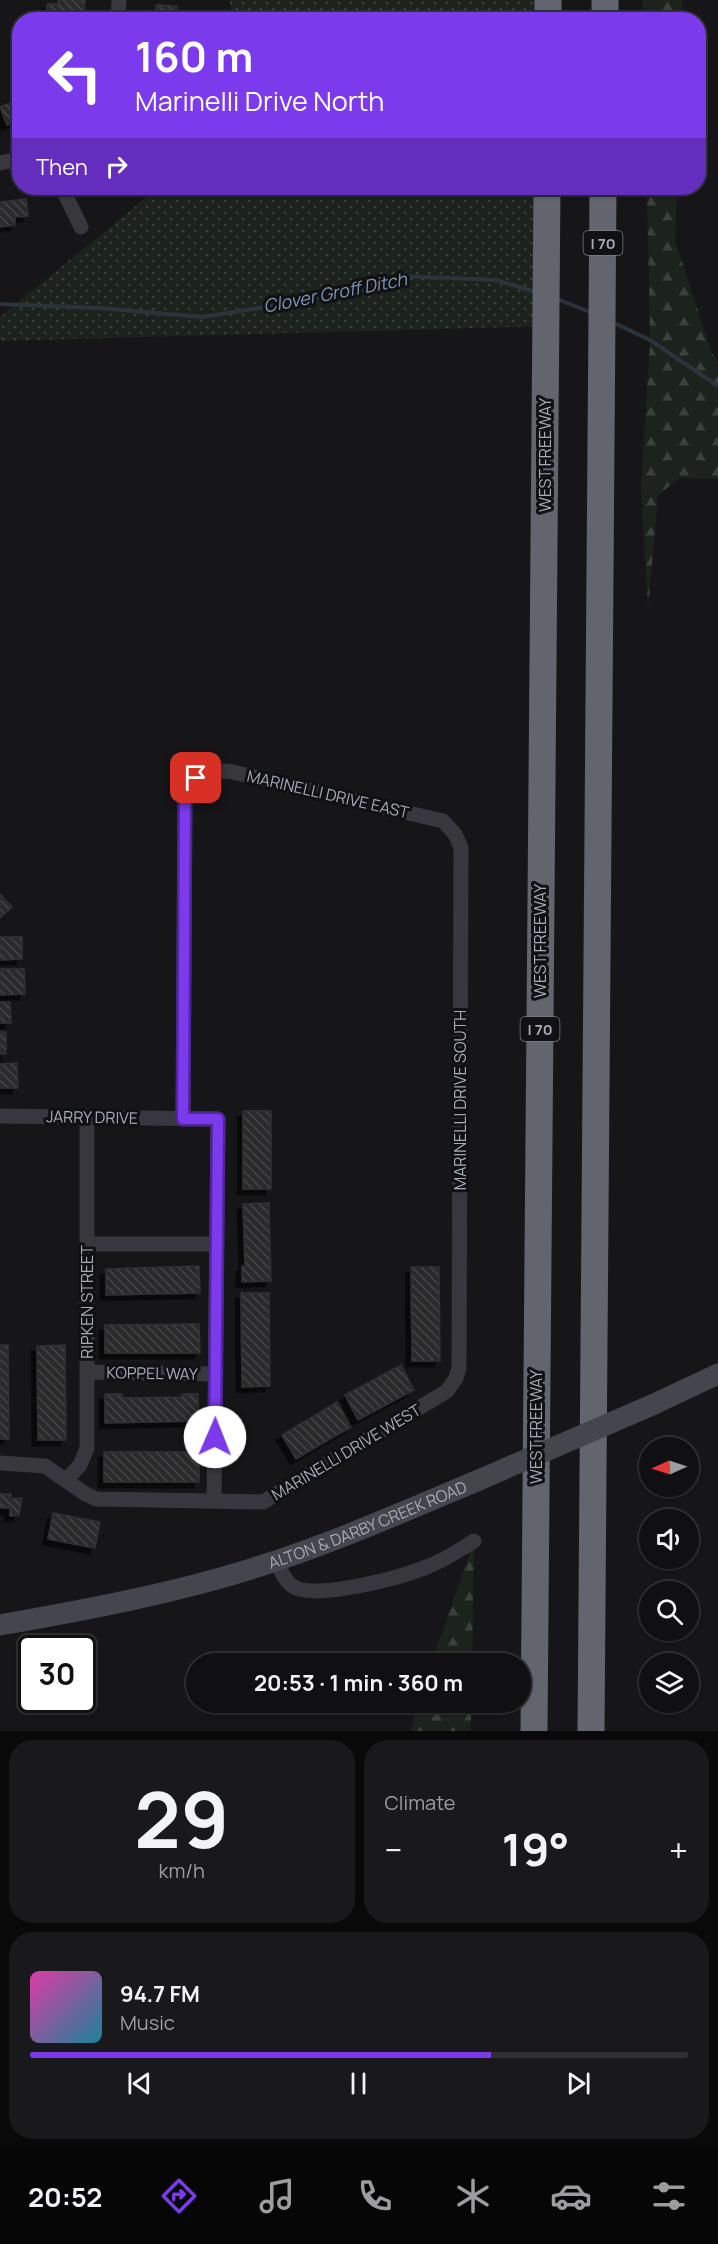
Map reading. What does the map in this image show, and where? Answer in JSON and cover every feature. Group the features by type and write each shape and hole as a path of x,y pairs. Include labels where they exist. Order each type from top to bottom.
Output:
{"highway":[{"name":"WEST FREEWAY","path":"534,1731 547,195"},
{"name":"I 70","path":"591,1731 603,195"}],"main road":[{"name":"ALTON & DARBY CREEK ROAD","path":"0,1625 112,1605 185,1588 276,1560 360,1530 479,1480 718,1374"}],"street":[{"path":"65,195 81,227"},
{"name":"MARINELLI DRIVE EAST","path":"183,1119 185,795 196,778 209,772 228,771 443,821 455,834"},
{"name":"MARINELLI DRIVE SOUTH","path":"455,834 461,848 459,1368"},
{"name":"JARRY DRIVE","path":"0,1116 218,1119 217,1244"},
{"name":"RIPKEN STREET","path":"66,1480 80,1465 87,1448 87,1117"},
{"path":"87,1244 217,1244 214,1501"},
{"name":"MARINELLI DRIVE WEST","path":"0,1463 45,1466 96,1499 263,1502 447,1391 456,1378 459,1368"},
{"name":"KOPPEL WAY","path":"87,1372 216,1374"},
{"path":"276,1560 292,1586 305,1591 319,1591 372,1584 402,1576 429,1566 474,1541"},
{"path":"0,1616 24,1621"}],"green space":[{"path":"230,0 548,0 548,12 230,12"},
{"path":"642,0 682,0 683,12 643,12"},
{"path":"149,195 547,195 546,326 0,341 0,317"},
{"path":"647,195 677,195 675,240 711,351 718,362 718,479 680,478 658,495 648,610 641,485 650,340"},
{"path":"474,1541 472,1653 435,1653"},
{"path":"416,1713 471,1713 471,1731 410,1731"}],"building":[{"path":"58,0 85,0 84,12 47,12 47,4 58,4"},
{"path":"156,5 177,6 177,12 155,12"},
{"path":"12,102 12,123 7,125 0,107"},
{"path":"26,199 28,216 15,217 15,225 0,227 0,202"},
{"path":"0,894 12,907 0,918"},
{"path":"0,937 22,937 22,959 0,960"},
{"path":"0,969 24,969 25,994 0,995"},
{"path":"0,1002 10,1002 11,1023 0,1023"},
{"path":"0,1032 6,1032 6,1054 0,1054"},
{"path":"17,1063 18,1088 0,1088 0,1064"},
{"path":"243,1111 271,1111 271,1189 243,1189"},
{"path":"269,1203 271,1281 242,1282 242,1266 245,1266 243,1204"},
{"path":"199,1266 200,1293 106,1295 106,1269"},
{"path":"411,1267 439,1267 440,1361 412,1361"},
{"path":"241,1293 269,1293 270,1386 242,1387"},
{"path":"199,1324 200,1353 105,1353 105,1325"},
{"path":"0,1345 8,1345 9,1439 0,1439"},
{"path":"65,1345 66,1440 38,1440 37,1346"},
{"path":"401,1365 414,1390 358,1420 345,1395"},
{"path":"105,1394 122,1394 122,1398 182,1397 182,1394 198,1394 199,1421 105,1423"},
{"path":"337,1402 351,1427 296,1459 282,1435"},
{"path":"104,1452 199,1452 199,1482 104,1482"},
{"path":"0,1494 11,1494 11,1499 22,1498 19,1515 10,1516 10,1508 0,1508"},
{"path":"53,1513 100,1522 95,1548 48,1539"}],"waterway":[{"name":"Clover Groff Ditch","path":"0,304 100,308 202,317 310,300 401,276 496,280 535,292"},
{"name":"Clover Groff Ditch","path":"557,299 592,313"},
{"name":"Clover Groff Ditch","path":"612,322 650,340 718,386"}],"route":[{"path":"196,778 185,795 183,1119 218,1119 215,1437"}]}
